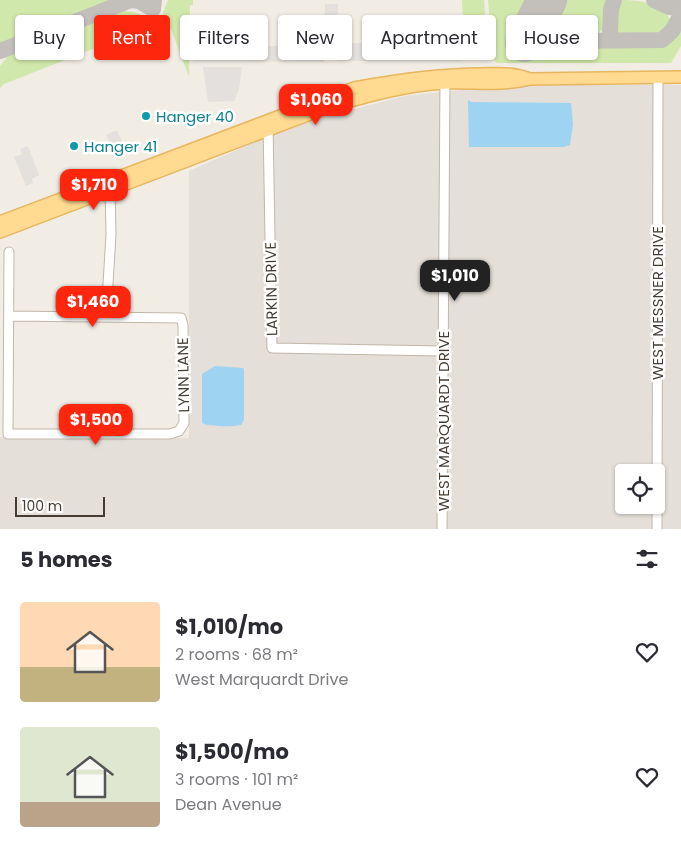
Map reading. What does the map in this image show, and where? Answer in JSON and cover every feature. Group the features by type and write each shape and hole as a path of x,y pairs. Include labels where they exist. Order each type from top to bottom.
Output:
{"main road":[{"path":"0,232 110,186 268,125 354,88 415,77 445,79 515,73 530,79 681,77"},
{"path":"0,222 110,186"}],"street":[{"name":"WEST MESSNER DRIVE","path":"656,529 658,77"},
{"name":"WEST MARQUARDT DRIVE","path":"442,529 445,79"},
{"name":"LARKIN DRIVE","path":"268,125 272,348 443,351"},
{"path":"9,252 9,316 106,316 110,186"},
{"name":"LYNN LANE","path":"9,316 8,434 170,434 179,431 184,423 183,325 181,318 106,316"}],"shaded area":[{"path":"325,4 338,4 338,15 325,15"},
{"path":"352,43 362,43 362,60 461,60 461,61 338,61 352,60"},
{"path":"268,46 278,46 278,60 324,60 324,62 193,61 268,60"},
{"path":"203,67 242,67 239,89 234,101 208,102"},
{"path":"515,84 681,85 681,529 0,529 0,437 189,438 189,171 299,123 405,96"},
{"path":"117,130 124,146 113,151 106,135"},
{"path":"28,146 39,175 32,179 33,183 26,186 14,157 22,154 20,149"}],"green space":[{"path":"0,0 113,0 74,15 15,15 15,38 0,44"},
{"path":"168,0 193,0 193,5 190,5 190,15 180,15 180,53 170,29 170,15 164,15"},
{"path":"462,0 484,0 485,15 463,15"},
{"path":"488,0 536,0 528,15 506,15 506,60 598,60 598,47 657,47 669,43 681,27 681,46 671,63 497,63 495,60 496,15 489,15"},
{"path":"559,0 606,0 605,27 598,33 598,15 552,15"},
{"path":"623,0 643,2 662,10 670,20 667,30 659,35 617,33 615,29 615,15 618,6"},
{"path":"122,11 129,11 141,15 112,15"},
{"path":"94,22 94,49 84,53 84,26"},
{"path":"15,53 15,60 65,60 4,84 0,88 0,66 8,56"},
{"path":"183,60 189,60 189,77"}],"water":[{"path":"468,100 471,102 571,103 573,124 570,145 564,147 469,147"},
{"path":"215,366 243,368 244,370 244,420 241,425 221,426 202,423 202,374"}],"taxiway":[{"path":"131,0 139,1 153,9 154,0"},
{"path":"0,51 131,0"},
{"path":"610,32 611,9 614,0"},
{"path":"654,0 669,7 681,8"},
{"path":"544,7 541,22 543,31 545,35 554,41 662,40 672,31 681,15"}],"runway":[{"path":"539,15 547,0"}],"place":[{"name":"Hanger 40","path":"146,116"},
{"name":"Hanger 41","path":"74,146"}]}
